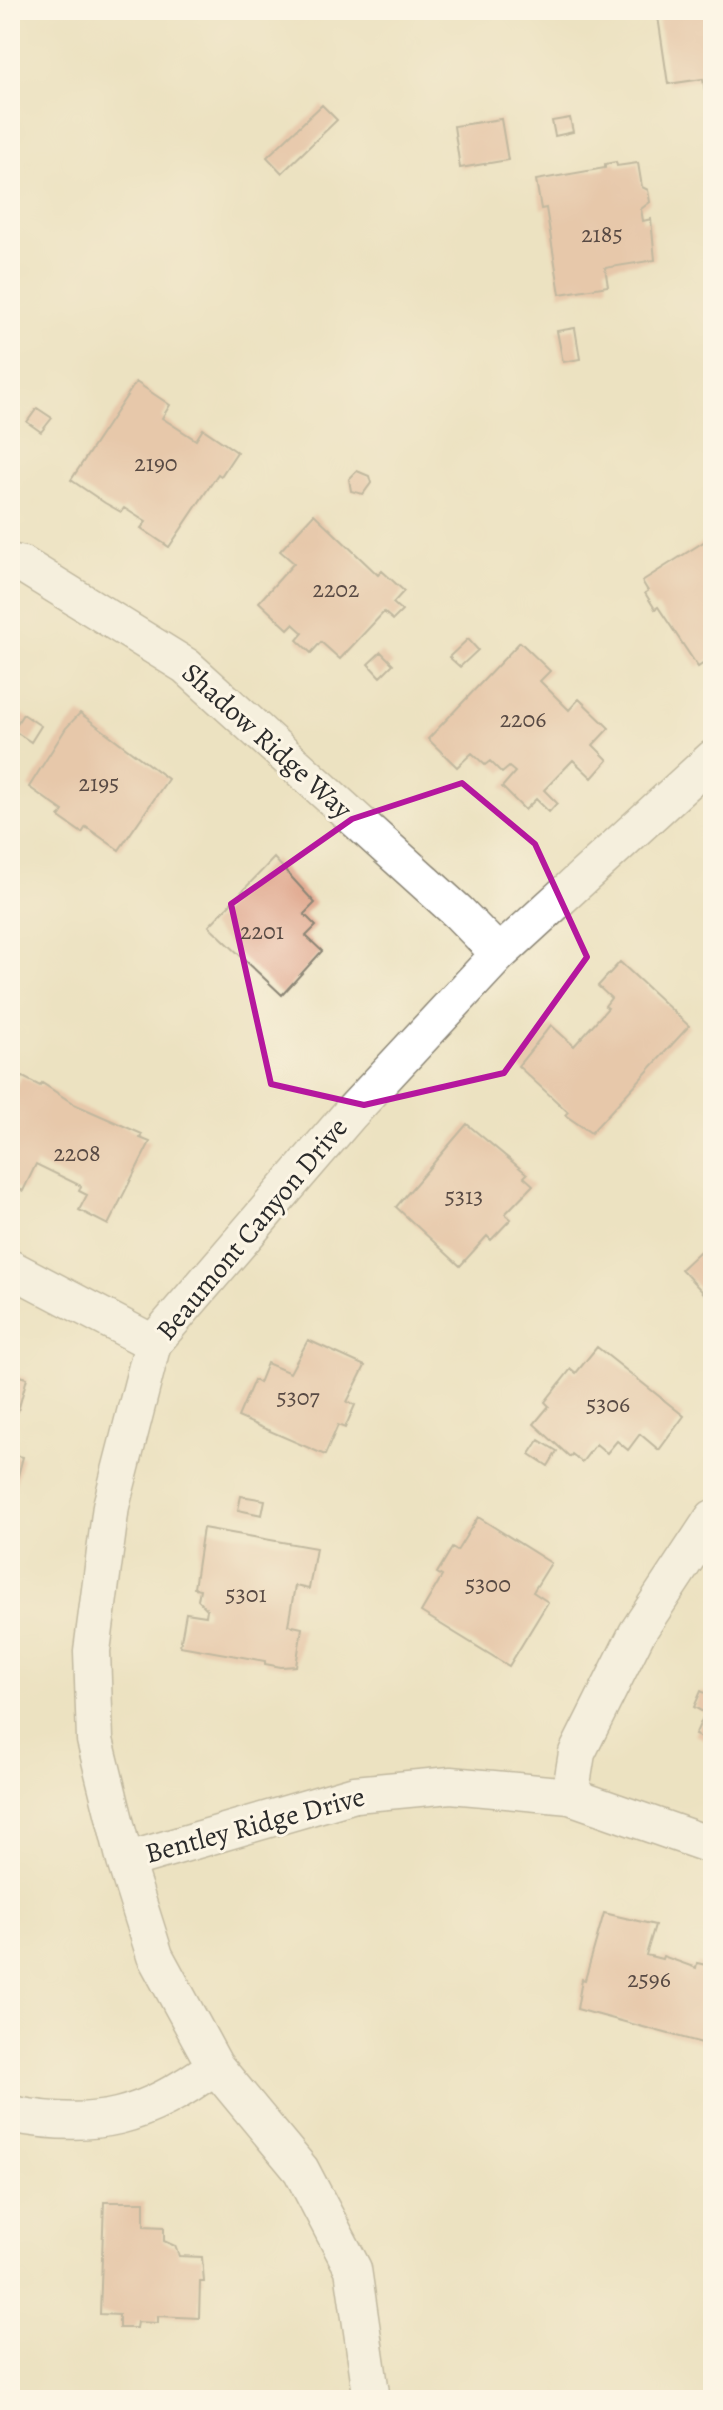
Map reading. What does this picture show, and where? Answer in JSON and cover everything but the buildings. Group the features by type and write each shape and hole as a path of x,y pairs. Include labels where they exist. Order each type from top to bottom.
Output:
{"street":[{"name":"Shadow Ridge Way","path":"10,562 23,565 186,666 499,954"},
{"name":"Beaumont Canyon Drive","path":"372,2400 353,2269 301,2170 215,2066 155,1956 125,1861 95,1740 92,1651 111,1506 153,1343 349,1115 499,954 713,758"},
{"path":"10,1268 153,1343"},
{"path":"570,1796 577,1753 637,1633 713,1518"},
{"name":"Bentley Ridge Drive","path":"125,1861 355,1794 451,1785 570,1796 713,1846"},
{"path":"10,2114 57,2123 123,2117 176,2095 215,2066"}],"highlighted area":[{"path":"462,783 535,844 587,957 504,1073 364,1105 271,1084 231,904 352,819"}]}
